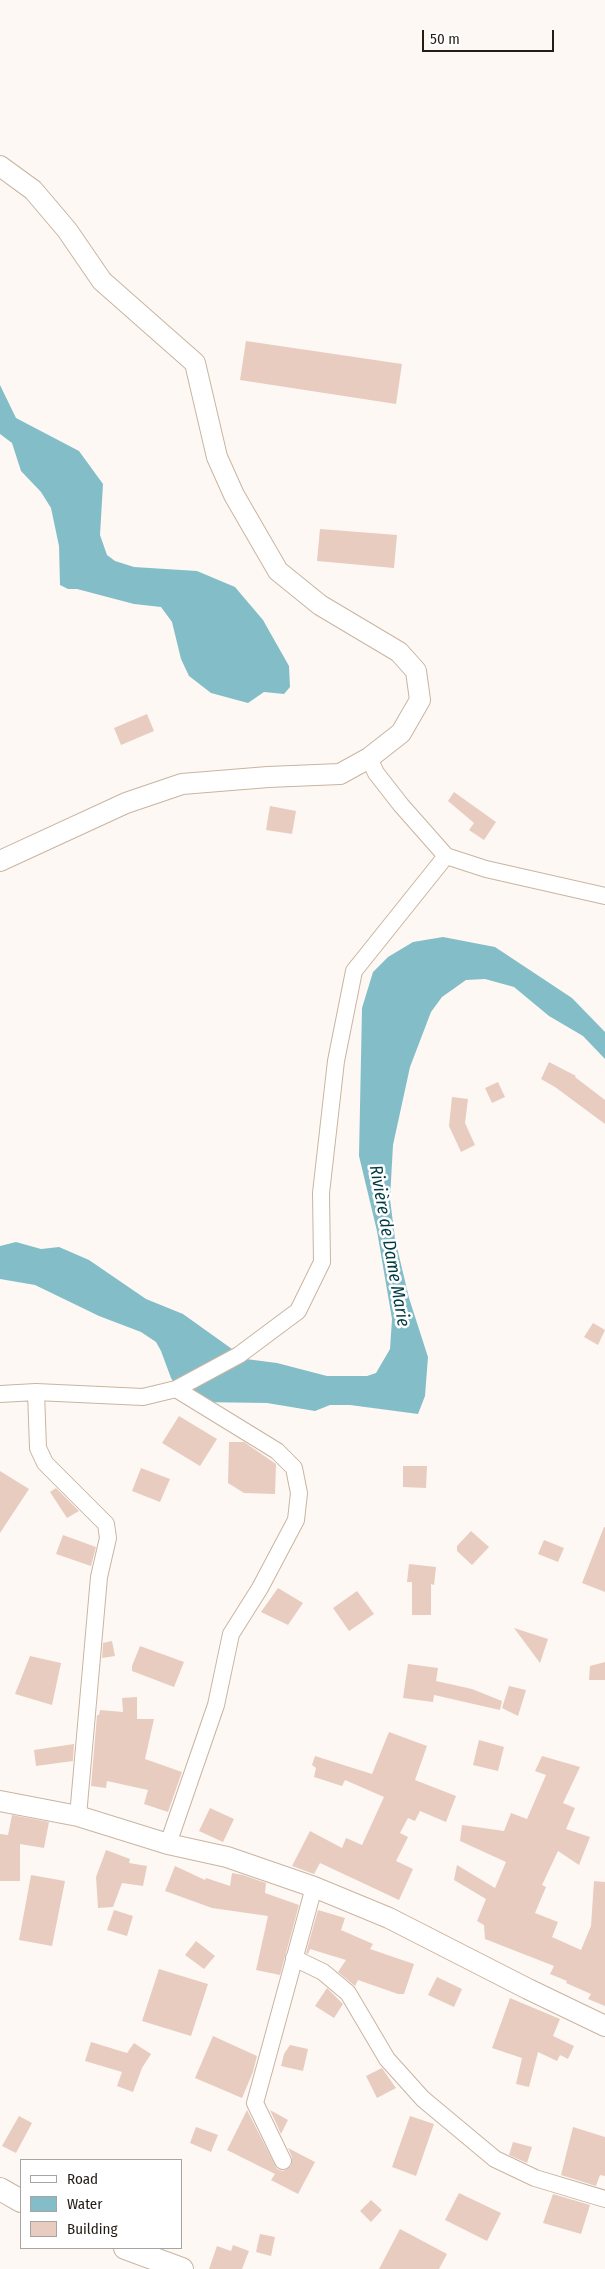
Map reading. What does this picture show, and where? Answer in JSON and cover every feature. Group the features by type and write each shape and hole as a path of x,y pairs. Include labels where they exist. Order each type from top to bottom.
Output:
{"main road":[{"path":"0,2189 20,2200"},
{"path":"128,2249 182,2269"}],"street":[{"path":"0,166 33,190 67,230 102,281 196,363 217,457 234,495 278,571 320,605 399,652 416,671 420,700 401,733 369,758 340,774 268,777 182,784 126,803 0,862"},
{"path":"369,758 376,773 396,799 446,856 486,869 605,896"},
{"path":"0,1394 36,1392 143,1397 176,1389 239,1355 298,1311 322,1262 321,1193 336,1061 354,971 446,856"},
{"path":"168,1844 216,1704 231,1634 260,1588 296,1520 299,1493 294,1468 277,1451 176,1389"},
{"path":"36,1392 38,1448 45,1463 106,1524 108,1538 99,1577 78,1816"},
{"path":"0,1801 78,1816 168,1844 227,1858 314,1887 388,1918 528,1990 605,2026"},
{"path":"283,2161 255,2103 314,1887"},
{"path":"294,1958 323,1972 348,1993 387,2059 423,2099 495,2159 535,2178 605,2199"}],"water":[{"path":"0,385 16,418 79,451 103,484 100,535 107,555 115,561 134,567 197,571 235,587 263,620 289,666 290,687 284,694 264,692 248,703 211,693 189,676 181,659 172,622 161,607 134,604 77,589 68,589 60,585 59,546 51,508 41,492 21,471 12,443 0,434"},
{"name":"Rivière de Dame Marie","path":"443,937 495,947 572,998 605,1032 605,1059 583,1036 549,1016 514,987 485,979 466,980 442,997 431,1012 410,1067 393,1145 390,1199 395,1239 409,1298 428,1357 425,1396 418,1414 350,1405 330,1405 315,1411 267,1403 197,1402 181,1394 171,1378 156,1342 141,1332 99,1316 35,1285 0,1279 0,1246 16,1242 41,1249 59,1247 89,1260 146,1299 183,1314 246,1359 277,1363 327,1376 367,1376 376,1373 390,1349 392,1319 377,1231 359,1156 362,1008 373,972 388,957 413,942"}],"building":[{"path":"246,341 402,364 396,404 240,380"},
{"path":"320,529 397,535 394,568 317,561"},
{"path":"147,714 154,731 121,745 114,728"},
{"path":"454,792 496,822 484,840 469,830 474,823 448,801"},
{"path":"270,806 296,811 292,834 266,830"},
{"path":"549,1062 576,1076 605,1100 605,1124 555,1087 541,1079"},
{"path":"498,1082 505,1097 492,1103 485,1088"},
{"path":"452,1097 468,1099 465,1123 475,1145 461,1152 449,1126"},
{"path":"593,1323 605,1330 598,1345 584,1337"},
{"path":"179,1416 217,1439 200,1466 162,1443"},
{"path":"229,1442 244,1442 276,1464 275,1494 244,1493 228,1483"},
{"path":"403,1466 427,1466 426,1488 403,1487"},
{"path":"141,1468 170,1479 160,1502 132,1491"},
{"path":"0,1471 29,1489 0,1533"},
{"path":"56,1488 79,1511 67,1518 50,1492"},
{"path":"605,1527 605,1592 582,1583"},
{"path":"471,1531 489,1547 472,1565 457,1551 457,1546"},
{"path":"63,1535 96,1547 91,1566 56,1554"},
{"path":"544,1540 564,1548 558,1562 538,1554"},
{"path":"409,1564 436,1567 434,1585 431,1584 431,1615 412,1615 412,1582 407,1582"},
{"path":"278,1588 303,1603 288,1625 261,1612"},
{"path":"357,1591 374,1614 349,1631 333,1608"},
{"path":"514,1628 548,1639 540,1663"},
{"path":"112,1641 115,1656 102,1658 103,1643"},
{"path":"140,1646 184,1662 174,1687 132,1671 132,1666"},
{"path":"30,1656 61,1663 52,1705 15,1694"},
{"path":"605,1662 605,1680 589,1680 590,1666"},
{"path":"408,1664 438,1668 436,1681 472,1689 502,1701 500,1710 434,1695 433,1702 403,1698"},
{"path":"509,1686 526,1690 518,1716 502,1708"},
{"path":"137,1697 137,1719 154,1719 145,1759 182,1772 168,1812 144,1804 148,1790 107,1781 106,1788 91,1786 97,1715 99,1715 100,1710 123,1712 122,1698"},
{"path":"389,1732 427,1746 415,1780 456,1796 446,1822 420,1811 415,1821 408,1818 400,1833 408,1837 396,1861 413,1869 399,1900 320,1863 314,1874 292,1866 310,1831 342,1848 346,1838 362,1845 384,1797 345,1780 342,1786 314,1777 316,1768 312,1765 315,1756 372,1774"},
{"path":"479,1740 504,1747 498,1771 473,1765"},
{"path":"74,1744 73,1761 36,1766 34,1750"},
{"path":"542,1756 580,1767 563,1803 575,1808 566,1829 590,1837 579,1865 558,1851 542,1885 546,1887 535,1913 558,1922 552,1937 581,1950 591,1926 594,1881 605,1882 605,2006 588,1999 591,1994 550,1974 554,1966 485,1939 484,1925 477,1921 486,1899 454,1880 457,1865 495,1888 506,1862 460,1841 462,1825 504,1831 511,1813 527,1819 546,1775 535,1771"},
{"path":"210,1808 234,1819 223,1842 199,1831"},
{"path":"12,1815 49,1822 44,1848 20,1844 20,1881 0,1881 0,1834 8,1835"},
{"path":"106,1850 130,1859 129,1863 147,1866 143,1886 122,1883 113,1907 98,1908 96,1877"},
{"path":"175,1866 205,1880 206,1878 230,1886 232,1873 243,1875 266,1883 265,1893 299,1905 280,1975 256,1970 268,1916 212,1908 165,1891"},
{"path":"31,1875 65,1881 52,1946 19,1940"},
{"path":"114,1910 133,1916 127,1936 107,1930"},
{"path":"318,1910 345,1918 341,1930 373,1944 370,1949 414,1964 404,1994 398,1994 358,1980 355,1986 338,1972 346,1960 310,1949 308,1954 306,1953"},
{"path":"196,1941 215,1956 204,1969 185,1955"},
{"path":"159,1969 208,1984 191,2036 142,2021"},
{"path":"437,1977 462,1989 454,2007 428,1995"},
{"path":"327,1988 343,2004 334,2018 315,2006"},
{"path":"510,1998 560,2019 553,2036 574,2046 568,2059 560,2055 557,2061 538,2052 529,2087 516,2084 522,2058 492,2048"},
{"path":"213,2036 257,2056 253,2072 242,2098 195,2078"},
{"path":"91,2042 127,2053 134,2043 151,2054 142,2068 133,2092 117,2086 122,2072 85,2061"},
{"path":"290,2045 308,2049 303,2071 281,2066 284,2054"},
{"path":"382,2068 396,2088 377,2098 366,2076"},
{"path":"247,2110 277,2169 283,2171 291,2166 292,2157 288,2148 315,2162 298,2194 271,2180 275,2174 227,2150"},
{"path":"270,2110 288,2120 281,2134"},
{"path":"19,2116 32,2123 16,2153 2,2146"},
{"path":"410,2116 434,2124 416,2176 392,2167"},
{"path":"196,2127 218,2135 211,2152 190,2143"},
{"path":"573,2127 605,2137 605,2176 600,2175 596,2186 561,2175"},
{"path":"513,2142 532,2147 527,2163 509,2155"},
{"path":"459,2193 501,2213 487,2241 445,2220"},
{"path":"553,2194 590,2205 581,2234 543,2223"},
{"path":"371,2200 382,2210 371,2222 360,2211"},
{"path":"400,2229 447,2254 439,2269 379,2269"},
{"path":"260,2234 275,2237 271,2256 256,2252"},
{"path":"233,2245 249,2251 242,2269 209,2269 217,2246 231,2251"}]}
